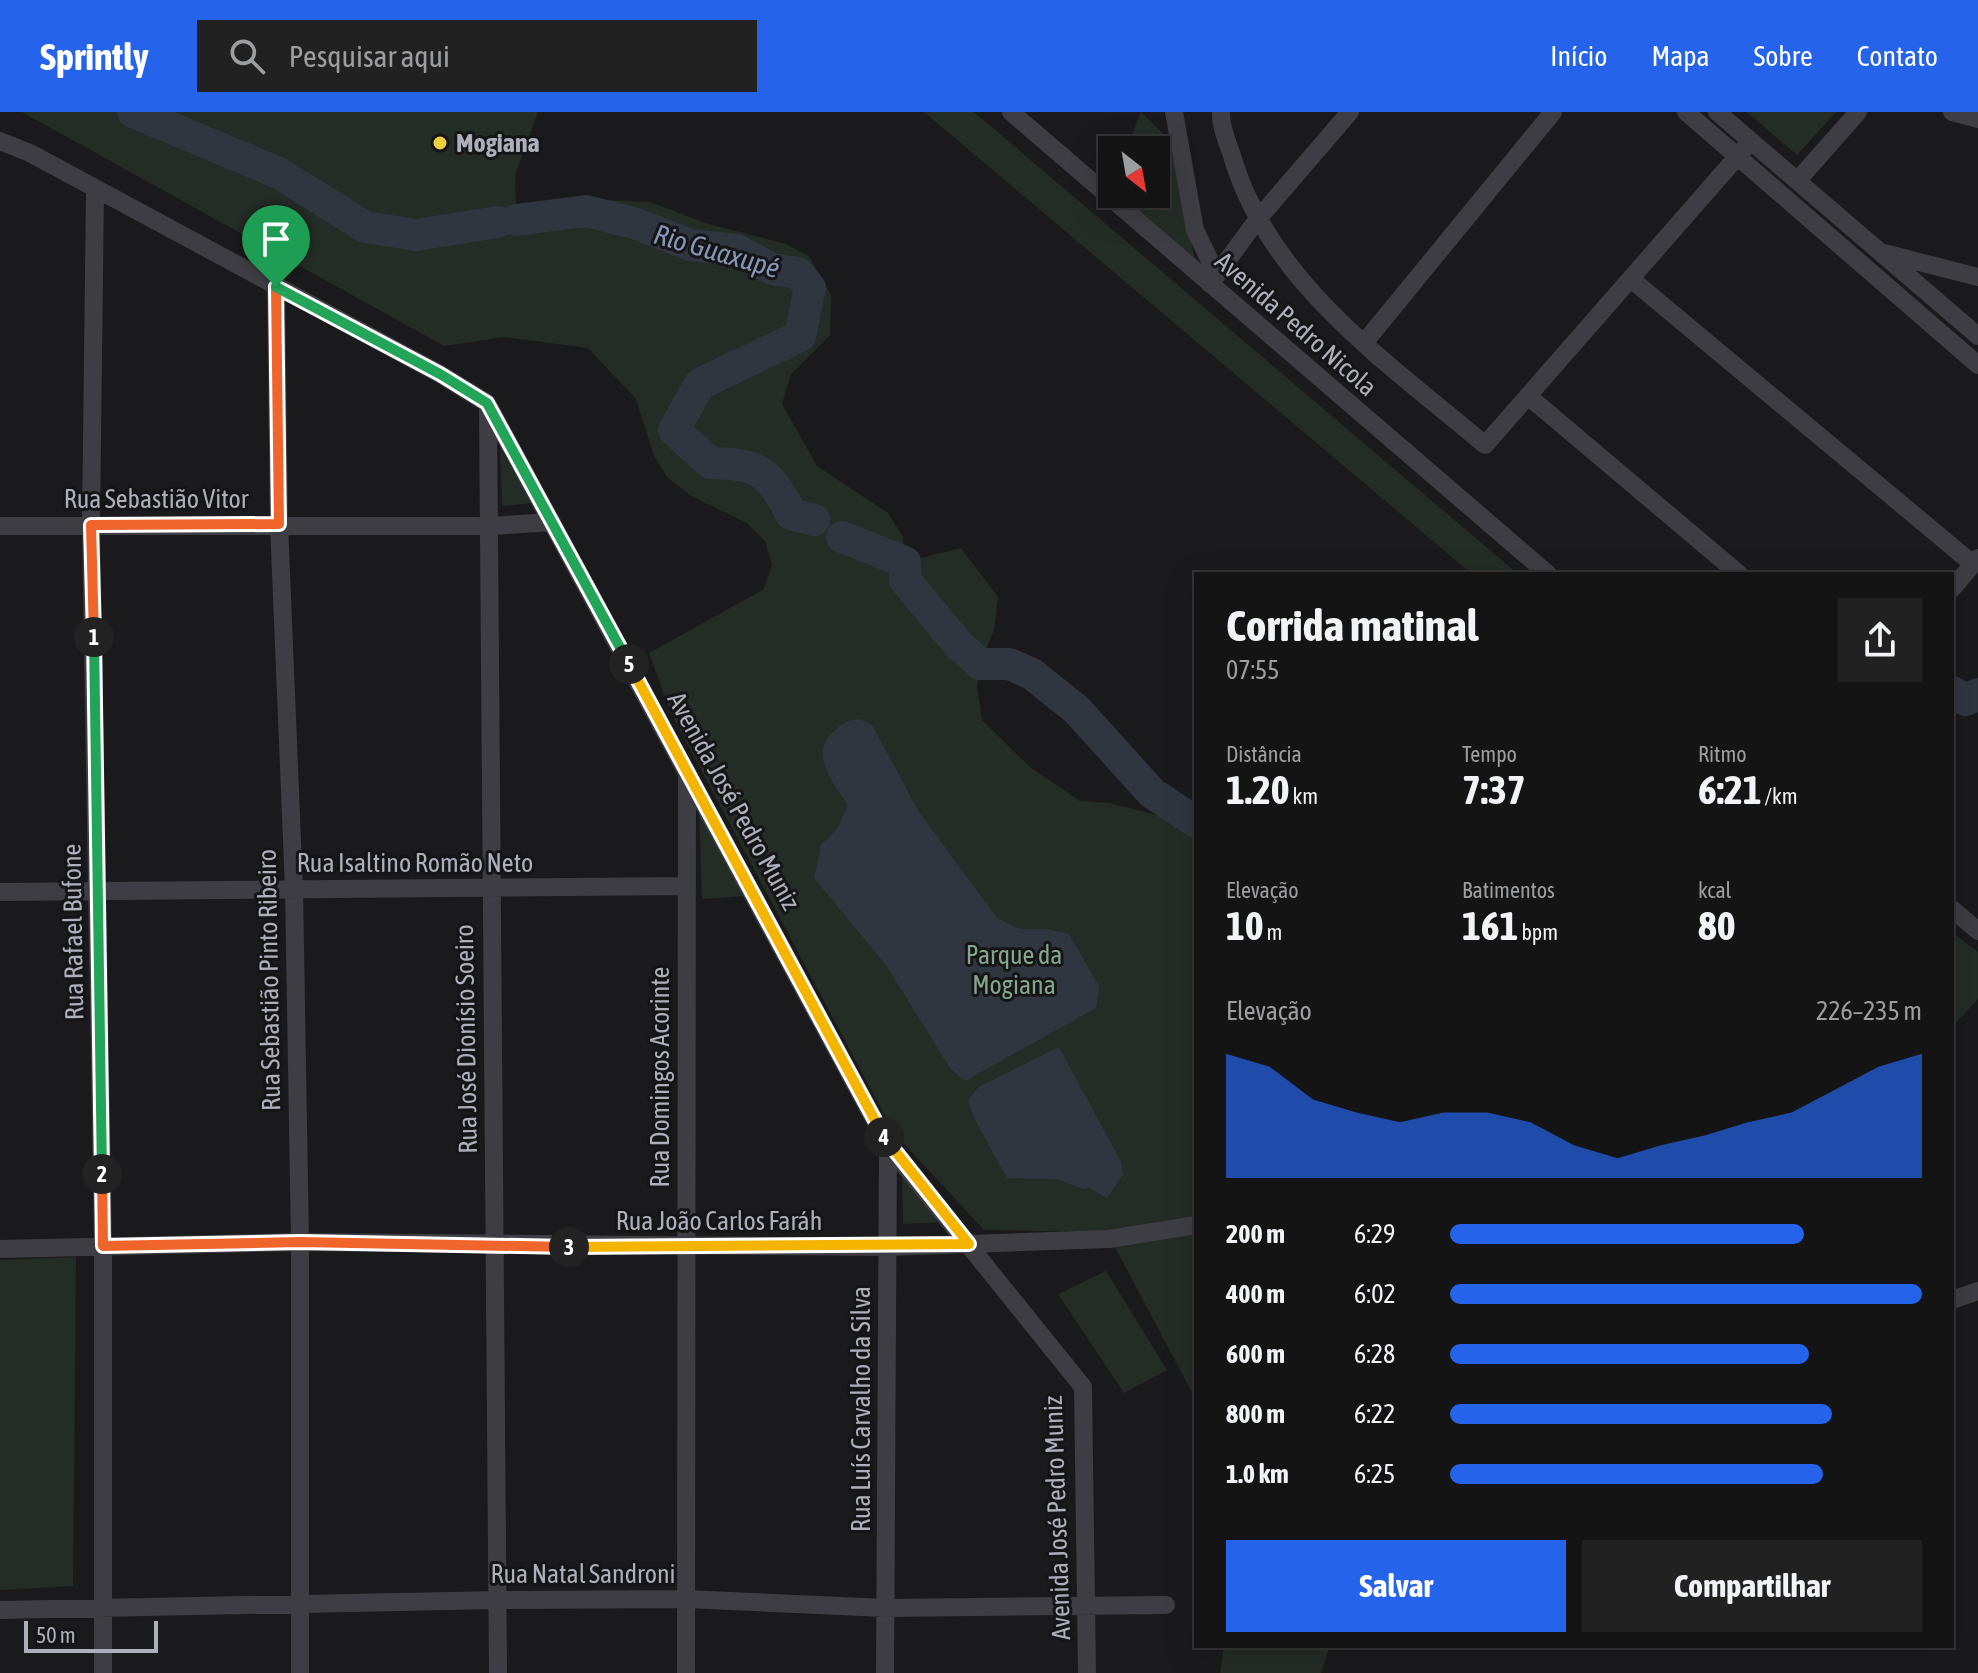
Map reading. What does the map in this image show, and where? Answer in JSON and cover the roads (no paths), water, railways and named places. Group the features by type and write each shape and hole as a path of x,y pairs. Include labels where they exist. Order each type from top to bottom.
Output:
{"street":[{"name":"Avenida Pedro Nicola","path":"1011,112 1214,280 1546,572"},
{"path":"1174,112 1195,230 1214,280"},
{"path":"1221,112 1240,182 1257,220 1330,314 1485,445 1751,141"},
{"path":"1214,280 1257,220 1350,112"},
{"path":"1364,343 1553,112"},
{"path":"1686,112 1978,365"},
{"path":"1717,112 1978,336"},
{"path":"1798,180 1858,112"},
{"path":"1952,112 1978,119"},
{"name":"Avenida José Pedro Muniz","path":"0,141 30,153 440,374 487,403 888,1145 1083,1387 1087,1673"},
{"name":"Rua Rafael Bufone","path":"95,190 91,525 103,1246 103,1673"},
{"path":"1869,268 1881,252"},
{"path":"1881,252 1978,277"},
{"path":"1631,279 1976,561 1954,587"},
{"name":"Rua Sebastião Pinto Ribeiro","path":"276,287 279,524 294,889 300,1242 300,1673"},
{"path":"1914,309 1926,293"},
{"path":"1528,396 1737,572"},
{"name":"Rua José Dionísio Soeiro","path":"487,403 491,526 490,889 498,1673"},
{"name":"Rua Sebastião Vitor","path":"0,526 491,526 552,522"},
{"name":"Rua Domingos Acorinte","path":"686,1673 687,769"},
{"name":"Rua Isaltino Romão Neto","path":"0,892 687,886"},
{"path":"1954,911 1978,931"},
{"name":"Rua Luís Carvalho da Silva","path":"885,1673 888,1145"},
{"name":"Rua João Carlos Faráh","path":"0,1249 300,1242 888,1247 1109,1239 1194,1225"},
{"path":"1954,1299 1978,1291"},
{"name":"Rua Natal Sandroni","path":"0,1610 300,1602 686,1599 885,1608 1166,1605"}],"waterway":[{"name":"Rio Guaxupé","path":"133,112 279,173 365,227 416,235 498,222"},
{"name":"Rio Guaxupé","path":"516,220 586,211 637,224 690,245 737,250 772,269 798,273 810,288 800,336 700,384 674,430 710,463 740,465 760,472 776,488 791,514 814,520"},
{"name":"Rio Guaxupé","path":"842,537 905,562 905,580 958,644 980,664 1009,664 1032,674 1077,710 1152,793 1194,821"},
{"name":"Rio Guaxupé","path":"1954,693 1966,700 1978,694"}],"place":[{"name":"Mogiana","path":"440,143"}],"park label":[{"name":"Parque da Mogiana","path":"1014,970"}]}
